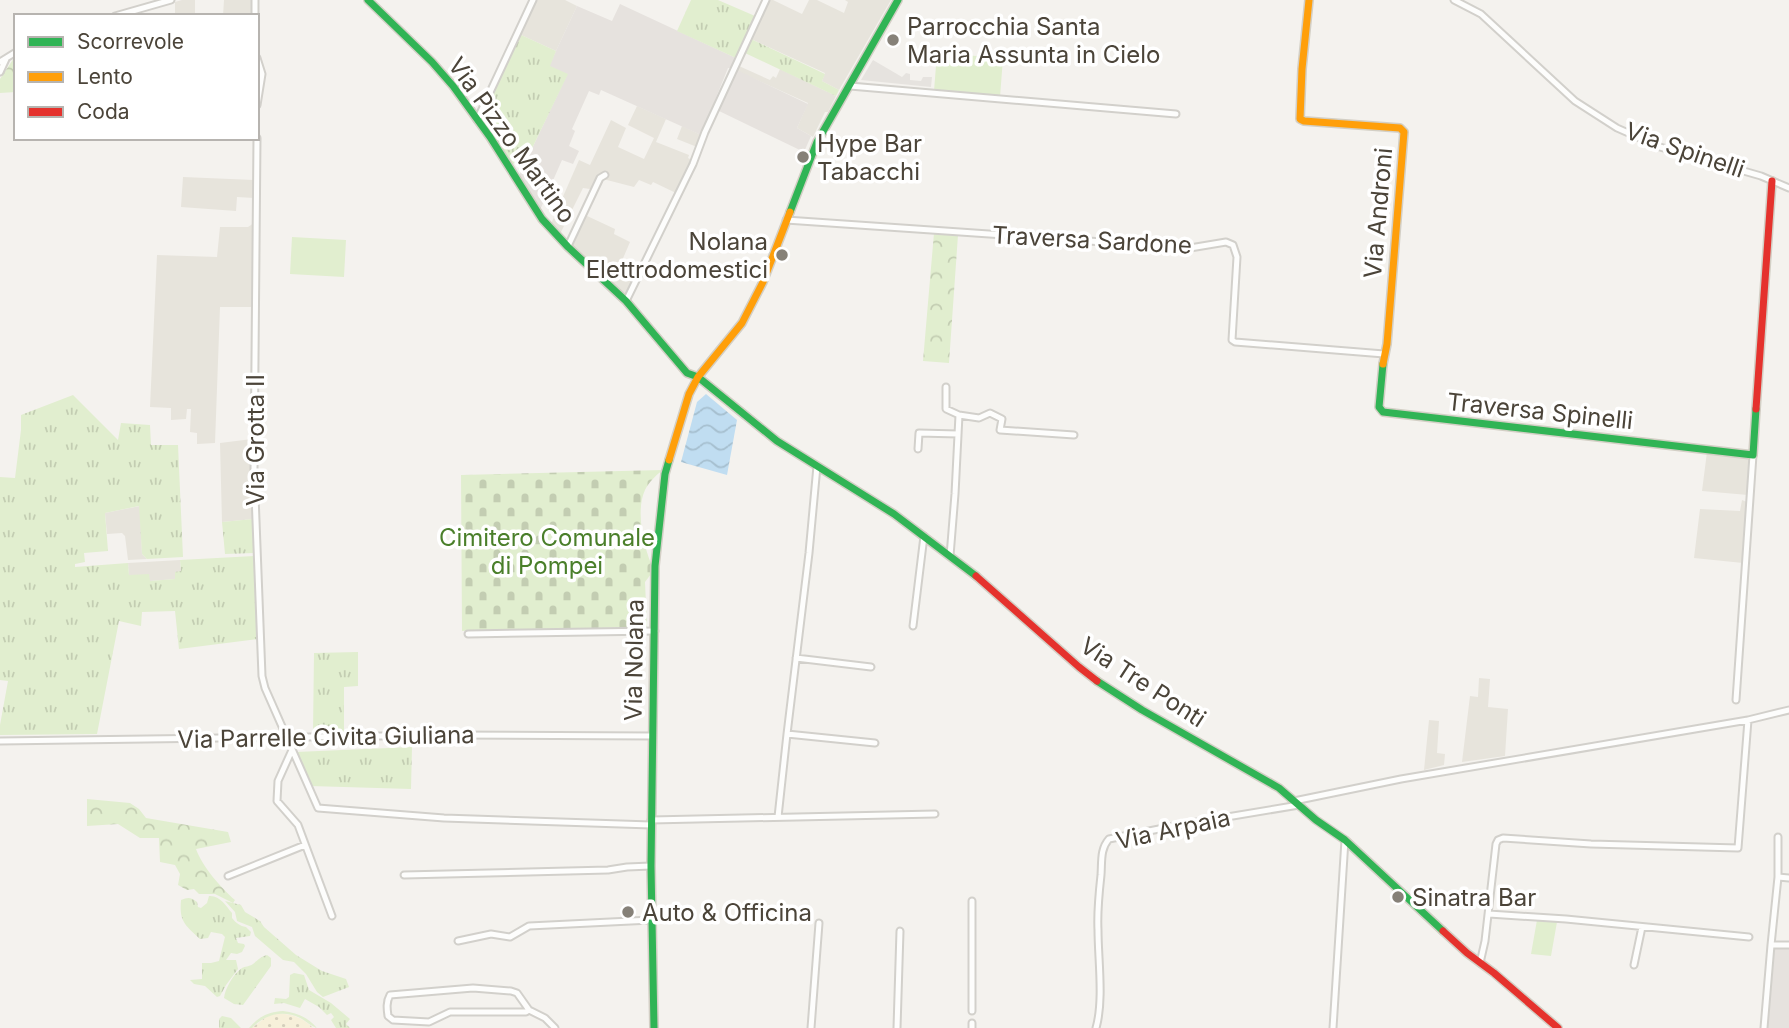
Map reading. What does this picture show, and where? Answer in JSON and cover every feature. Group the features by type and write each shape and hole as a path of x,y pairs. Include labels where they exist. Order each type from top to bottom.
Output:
{"street":[{"path":"122,14 171,0"},
{"name":"Via Pizzo Martino","path":"368,0 453,86 542,219 626,301 687,373 698,377"},
{"path":"477,120 533,0"},
{"path":"626,301 693,164 766,0"},
{"name":"Via Nolana","path":"654,1028 650,866 655,566 665,474 689,394 698,377 741,323 763,282 817,142 898,0"},
{"name":"Via Androni","path":"1309,0 1300,119 1400,128 1404,132 1384,354"},
{"name":"Via Spinelli","path":"1454,0 1480,14 1574,101 1617,128 1660,147 1789,188"},
{"path":"0,72 3,60"},
{"path":"259,64 262,74 259,93"},
{"path":"850,86 1176,114"},
{"name":"Via Grotta II","path":"257,140 253,421 262,676 318,808 444,818 651,823"},
{"path":"568,246 600,178 605,176"},
{"path":"1736,701 1772,181"},
{"name":"Traversa Sardone","path":"786,220 1190,248 1226,242 1233,246 1237,257 1232,340 1384,354"},
{"name":"Traversa Spinelli","path":"1384,354 1379,407 1383,412 1752,455"},
{"name":"Via Tre Ponti","path":"698,377 778,441 924,536 982,581 1105,687 1279,788 1392,880 1467,953 1558,1028"},
{"path":"946,387 946,409 959,415 979,418 990,412 1002,419 1000,429 1074,435"},
{"path":"950,556 959,415"},
{"path":"918,449 919,433 958,434"},
{"path":"778,817 817,466"},
{"path":"913,626 924,536"},
{"path":"468,634 655,631"},
{"path":"796,658 872,667"},
{"path":"1296,803 1415,777 1748,720 1789,710"},
{"path":"1480,963 1489,914 1496,844 1503,838 1591,844 1738,848 1748,720"},
{"path":"788,734 875,743"},
{"name":"Via Parrelle Civita Giuliana","path":"0,741 452,735 652,736"},
{"path":"292,750 278,781 277,801 299,825 332,916"},
{"name":"Via Arpaia","path":"1096,1028 1099,1013 1099,896 1102,855 1106,842 1110,839 1296,803"},
{"path":"651,823 935,814"},
{"path":"1764,1028 1778,837"},
{"path":"1333,1028 1345,841"},
{"path":"228,876 305,845"},
{"path":"404,875 608,870 650,866"},
{"path":"1777,877 1789,878"},
{"path":"972,901 972,1011"},
{"path":"1489,914 1749,937"},
{"path":"458,941 491,934 510,937 529,926 651,920"},
{"path":"811,1028 819,923"},
{"path":"1634,965 1642,927"},
{"path":"897,1028 900,930"},
{"path":"1771,945 1789,945"},
{"path":"529,1010 450,1012 429,1022 393,1020 388,1016 387,999 390,995 473,988 511,990 521,997 529,1010 545,1018 555,1028"}],"shaded area":[{"path":"195,0 195,14 175,14 175,2"},
{"path":"224,0 252,0 251,14 223,14"},
{"path":"535,0 565,0 577,6 556,51 519,34"},
{"path":"769,0 802,14 809,0 817,0 844,13 848,2 845,0 891,0 839,90 822,81 825,73 751,39"},
{"path":"620,4 736,58 732,68 728,68 701,135 601,90 599,95 589,91 572,129 575,131 569,146 579,151 573,164 562,160 540,210 518,178 567,75 549,66 577,6 612,21"},
{"path":"873,60 902,77 906,73 910,74 910,80 921,81 923,77 932,77 931,87 861,80"},
{"path":"739,66 770,80 773,76 776,78 780,69 836,96 813,137 797,128 808,103 737,71"},
{"path":"737,70 808,104 797,128 811,136 804,152 717,110"},
{"path":"637,106 666,119 656,142 689,155 688,158 692,160 676,193 653,182 651,185 639,180 634,187 603,179 597,190 583,188 560,234 551,224 579,160 590,165 611,120 626,128 618,147 644,159 654,138 628,125"},
{"path":"682,126 701,135 697,147 677,139"},
{"path":"183,177 254,180 254,198 237,197 236,211 181,207"},
{"path":"585,215 615,229 614,234 630,242 621,263 638,272 626,294 570,244"},
{"path":"254,223 253,307 220,307 215,443 197,444 197,433 190,432 191,409 187,409 186,419 171,420 171,408 150,407 157,255 217,257 220,227 248,227"},
{"path":"252,439 253,519 222,522 220,443"},
{"path":"1707,452 1745,457 1750,461 1748,495 1702,491"},
{"path":"1742,500 1747,502 1743,563 1694,558 1700,509 1740,511"},
{"path":"140,506 142,554 147,559 128,560 125,536 122,533 107,534 105,513"},
{"path":"180,560 181,571 176,579 150,581 129,575 128,563"},
{"path":"1479,678 1490,679 1488,707 1508,709 1505,756 1462,762 1470,696 1478,697"},
{"path":"1429,720 1439,721 1437,753 1445,754 1444,765 1424,770"},
{"path":"1774,947 1789,948 1789,1028 1767,1028"}],"green space":[{"path":"691,0 718,0 755,16 736,58 677,31"},
{"path":"519,34 556,51 550,66 568,74 522,169 515,162 511,167 481,119"},
{"path":"751,39 825,74 822,81 839,90 836,96 745,53"},
{"path":"937,53 1003,58 1000,97 934,91"},
{"path":"14,58 14,92 0,93 0,79"},
{"path":"934,233 958,235 949,363 923,361"},
{"path":"292,237 346,240 344,277 290,274"},
{"path":"73,395 118,440 121,423 150,425 151,445 178,445 183,557 147,559 142,554 139,506 105,513 108,551 84,553 85,562 75,564 75,567 128,563 129,575 149,574 150,581 175,579 175,572 181,571 180,560 254,556 258,639 179,649 175,611 142,612 141,626 119,621 97,734 0,735 8,681 0,680 0,477 15,478 21,415"},
{"name":"Cimitero Comunale di Pompei","path":"663,470 647,487 642,499 644,541 654,570 645,582 647,627 462,631 461,475"},
{"path":"253,519 254,553 225,554 222,522"},
{"path":"358,652 358,686 344,687 344,732 313,732 314,653"},
{"path":"412,747 411,789 310,786 296,752"},
{"path":"87,799 130,803 146,818 228,832 231,842 196,849 212,876 235,900 233,903 215,894 199,894 194,889 187,890 178,885 180,874 175,865 160,862 159,838 140,838 118,824 87,826"},
{"path":"209,896 222,902 232,913 232,918 251,932 250,936 236,938 238,943 245,946 242,952 231,953 226,960 236,960 238,969 217,997 205,986 194,984 190,980 202,979 202,963 219,961 225,937 211,932 208,938 200,939 187,926 181,913 181,900 191,898 201,908 207,903"},
{"path":"225,901 241,905 245,912 260,921 296,955 322,971 346,979 349,987 323,997 294,962 283,960 255,936 252,927 237,921 235,912"},
{"path":"1537,920 1557,922 1551,956 1531,954"},
{"path":"267,955 271,958 271,966 243,1005 234,1004 224,998 230,982 243,967 252,965"},
{"path":"290,975 304,975 309,990 350,1019 346,1024 350,1028 336,1028 331,1020 334,1017 331,1013 327,1015 305,999 300,1008 284,1003 274,1004 275,998 289,997"},
{"path":"283,1011 302,1016 317,1028 295,1016 275,1014 249,1028 264,1015"},
{"path":"222,1016 231,1018 241,1028 219,1028 219,1019"}],"sand":[{"path":"275,1014 296,1016 313,1028 252,1028 266,1017"}],"water":[{"path":"706,394 737,420 727,475 681,462 697,402"}],"traffic: fast":[{"path":"368,0 453,86 490,137 542,219 626,301 687,373 698,377 777,441 894,514 976,576"},
{"path":"790,212 817,142 898,0"},
{"path":"1383,364 1379,407 1383,412 1753,455 1756,409"},
{"path":"654,1028 651,866 655,566 665,474 669,460"},
{"path":"1097,681 1142,710 1279,788 1316,820 1345,840 1443,931"}],"traffic: slow":[{"path":"1309,0 1300,119 1400,128 1404,132 1387,344 1383,364"},
{"path":"669,460 689,394 698,377 742,323 763,282 790,212"}],"traffic: jam":[{"path":"1756,409 1772,181"},
{"path":"976,576 1097,681"},
{"path":"1443,931 1558,1028"}],"place":[{"name":"Parrocchia Santa Maria Assunta in Cielo","path":"893,40"},
{"name":"Hype Bar Tabacchi","path":"803,157"},
{"name":"Nolana Elettrodomestici","path":"782,255"},
{"name":"Sinatra Bar","path":"1398,897"},
{"name":"Auto & Officina","path":"628,912"}]}
